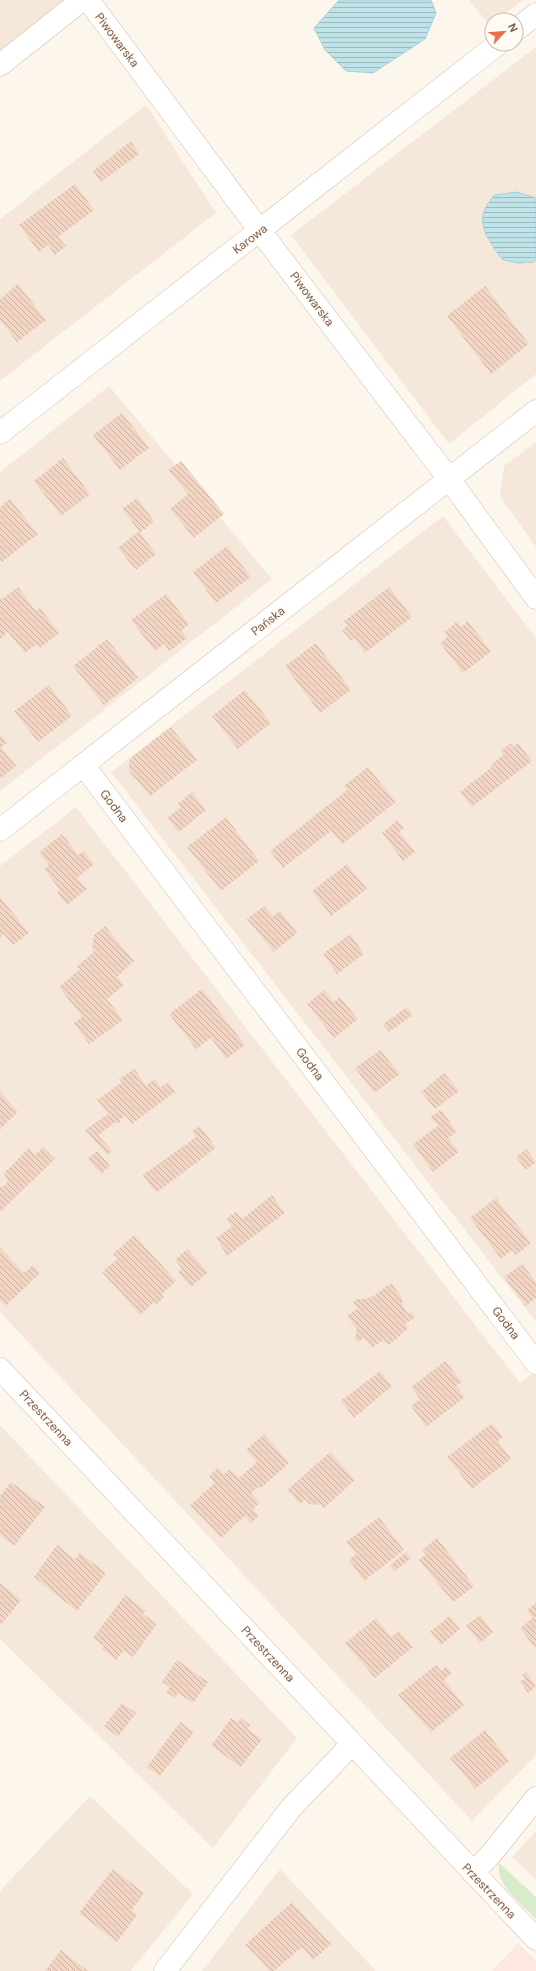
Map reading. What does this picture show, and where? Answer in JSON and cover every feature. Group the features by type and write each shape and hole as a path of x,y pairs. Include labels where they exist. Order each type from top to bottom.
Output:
{"street":[{"path":"0,65 82,0"},
{"name":"Piwowarska","path":"88,0 260,231 449,479 536,598"},
{"path":"524,24 536,14"},
{"name":"Karowa","path":"0,433 488,52"},
{"name":"Pańska","path":"0,830 84,766 536,411"},
{"name":"Godna","path":"84,766 536,1363"},
{"name":"Przestrzenna","path":"0,1369 536,1939"},
{"path":"165,1971 291,1808 352,1744"},
{"path":"473,1873 492,1853 536,1798"}],"shaded area":[{"path":"0,0 70,0 0,53"},
{"path":"469,0 523,0 507,12 484,12 484,19"},
{"path":"536,47 536,374 449,444 291,235"},
{"path":"146,105 216,213 0,381 0,219"},
{"path":"109,386 272,579 0,791 0,472"},
{"path":"536,442 536,547 500,496 504,466"},
{"path":"443,516 536,638 536,1322 111,772"},
{"path":"76,807 520,1383 536,1371 536,1755 472,1821 0,1312 0,866"},
{"path":"0,1425 297,1738 213,1848 0,1639"},
{"path":"90,1796 193,1894 131,1971 0,1971 0,1891"},
{"path":"536,1831 536,1880 512,1857"},
{"path":"280,1869 376,1971 202,1971"},
{"path":"518,1943 536,1961 536,1971 492,1971"}],"green space":[{"path":"499,1863 536,1897 536,1919 505,1886 501,1879"}],"water":[{"path":"339,0 431,0 436,13 425,39 373,73 346,71 325,50 314,28"},
{"path":"517,192 536,198 536,260 534,262 519,263 503,260 491,243 484,229 483,216 486,207 494,195"}],"building":[{"path":"131,141 139,154 101,182 93,171"},
{"path":"75,184 94,210 58,237 66,246 55,255 48,245 39,252 19,225"},
{"path":"18,284 46,320 17,342 0,320 0,299"},
{"path":"485,286 529,344 491,374 447,316"},
{"path":"122,413 149,448 120,470 93,435"},
{"path":"63,458 90,494 61,516 34,481"},
{"path":"181,461 224,514 194,538 170,509 188,494 168,470"},
{"path":"137,498 154,521 140,533 156,554 136,570 118,548 139,531 122,509"},
{"path":"10,499 38,534 2,562 0,560 0,507"},
{"path":"227,546 251,577 216,603 193,572"},
{"path":"18,587 36,611 40,608 59,633 40,648 37,644 25,653 8,632 0,639 0,597 2,599"},
{"path":"389,587 412,617 365,653 355,639 351,641 342,630 348,625 344,621"},
{"path":"166,594 189,624 181,631 187,638 170,651 164,644 155,651 131,620"},
{"path":"468,621 491,652 463,673 440,643 448,637 444,632 457,622 461,627"},
{"path":"107,639 138,678 104,705 73,666"},
{"path":"316,643 351,690 320,713 285,666"},
{"path":"49,685 72,716 38,742 14,711"},
{"path":"245,690 271,723 238,749 212,716"},
{"path":"171,727 197,760 150,796 129,771 129,763 132,757"},
{"path":"0,734 7,743 1,747 16,766 0,779"},
{"path":"510,743 513,747 518,743 532,761 472,807 460,792 492,767 491,765 504,754 501,751"},
{"path":"368,767 396,802 342,844 331,831 283,868 270,851 347,790 344,786"},
{"path":"192,792 206,810 179,832 167,818 181,807 178,804"},
{"path":"226,817 259,861 221,891 187,847"},
{"path":"397,820 404,828 399,832 415,852 403,861 382,833"},
{"path":"62,834 78,855 83,851 94,864 77,878 87,889 67,905 57,893 60,890 44,869 49,865 39,853"},
{"path":"347,864 367,889 331,916 312,891"},
{"path":"0,897 29,933 13,945 4,934 0,937"},
{"path":"264,906 273,916 280,911 297,933 274,952 247,919"},
{"path":"105,926 134,961 117,977 124,985 107,999 123,1020 98,1038 90,1028 97,1039 89,1044 74,1023 82,1017 59,987 80,969 77,966 94,952 92,949 94,935"},
{"path":"350,934 364,954 337,974 323,954"},
{"path":"202,989 245,1045 226,1059 211,1038 196,1049 169,1014"},
{"path":"324,990 334,1002 340,997 358,1019 334,1038 307,1004"},
{"path":"407,1007 413,1015 389,1032 383,1024"},
{"path":"380,1050 400,1074 374,1093 355,1068"},
{"path":"134,1069 146,1085 155,1079 161,1087 168,1082 175,1092 132,1124 125,1115 119,1120 121,1122 117,1124 116,1122 98,1135 112,1151 107,1155 85,1130 108,1114 97,1100 122,1082 119,1079"},
{"path":"444,1073 459,1091 435,1109 421,1092"},
{"path":"0,1092 18,1112 0,1129"},
{"path":"441,1110 457,1132 448,1138 459,1152 433,1172 413,1144 438,1126 430,1117"},
{"path":"200,1126 216,1148 156,1193 143,1175 196,1137 192,1131"},
{"path":"43,1147 55,1159 0,1212 0,1185 2,1187 8,1182 4,1173 29,1148 35,1155"},
{"path":"526,1149 536,1162 526,1170 516,1157"},
{"path":"97,1151 110,1166 101,1174 88,1159"},
{"path":"272,1195 285,1213 227,1256 216,1238 232,1227 226,1219 236,1212 242,1219"},
{"path":"496,1198 531,1243 516,1255 512,1250 501,1259 470,1218"},
{"path":"134,1235 176,1281 162,1294 164,1297 156,1305 154,1302 140,1315 102,1272 118,1258 113,1254"},
{"path":"0,1248 24,1273 33,1265 40,1273 6,1306 0,1300"},
{"path":"187,1249 208,1272 191,1287 178,1272 182,1269 175,1260"},
{"path":"522,1264 536,1282 536,1298 526,1306 504,1277"},
{"path":"391,1283 402,1298 402,1305 408,1314 411,1311 415,1317 405,1324 409,1328 389,1345 382,1341 372,1348 364,1338 358,1342 355,1338 357,1329 347,1316 358,1308 353,1302 358,1299 372,1297"},
{"path":"445,1361 462,1382 456,1386 465,1397 426,1427 411,1406 420,1399 411,1387"},
{"path":"380,1371 392,1386 354,1418 341,1401"},
{"path":"492,1423 503,1437 498,1441 511,1459 472,1489 447,1457"},
{"path":"264,1434 289,1463 260,1489 258,1487 251,1493 260,1503 253,1509 259,1516 251,1523 245,1516 221,1538 190,1505 215,1483 209,1476 218,1468 224,1474 230,1469 239,1478 257,1462 246,1450"},
{"path":"330,1452 355,1480 324,1508 321,1505 309,1504 305,1499 300,1504 287,1490"},
{"path":"11,1482 45,1507 14,1546 0,1535 0,1496"},
{"path":"379,1517 404,1550 364,1581 349,1560 356,1554 346,1542"},
{"path":"437,1538 474,1586 453,1602 419,1560 426,1554 422,1550"},
{"path":"57,1545 75,1559 80,1553 106,1573 77,1611 34,1577"},
{"path":"406,1552 411,1558 395,1571 390,1565"},
{"path":"0,1583 21,1600 1,1625 0,1624"},
{"path":"125,1595 146,1611 143,1614 157,1624 133,1657 124,1650 116,1660 101,1649 104,1646 93,1638"},
{"path":"536,1603 536,1649 520,1628 533,1618 527,1610"},
{"path":"480,1615 493,1632 480,1643 466,1626"},
{"path":"449,1616 460,1629 441,1645 430,1632"},
{"path":"376,1618 391,1637 399,1631 413,1647 375,1678 345,1643"},
{"path":"177,1660 208,1682 193,1703 178,1693 175,1698 166,1692 170,1687 162,1682"},
{"path":"436,1665 441,1671 446,1667 452,1673 444,1680 464,1705 431,1732 398,1695"},
{"path":"526,1672 536,1686 528,1693 520,1682 525,1678 522,1675"},
{"path":"122,1703 136,1713 118,1737 104,1726"},
{"path":"231,1718 238,1722 241,1718 250,1725 247,1729 262,1739 241,1767 211,1746"},
{"path":"180,1722 194,1732 160,1776 147,1767"},
{"path":"485,1730 509,1761 475,1789 450,1758"},
{"path":"113,1869 144,1893 132,1910 137,1915 117,1942 79,1913"},
{"path":"292,1902 331,1944 313,1960 302,1947 274,1971 270,1971 245,1945"},
{"path":"61,1950 88,1971 45,1971"}]}
